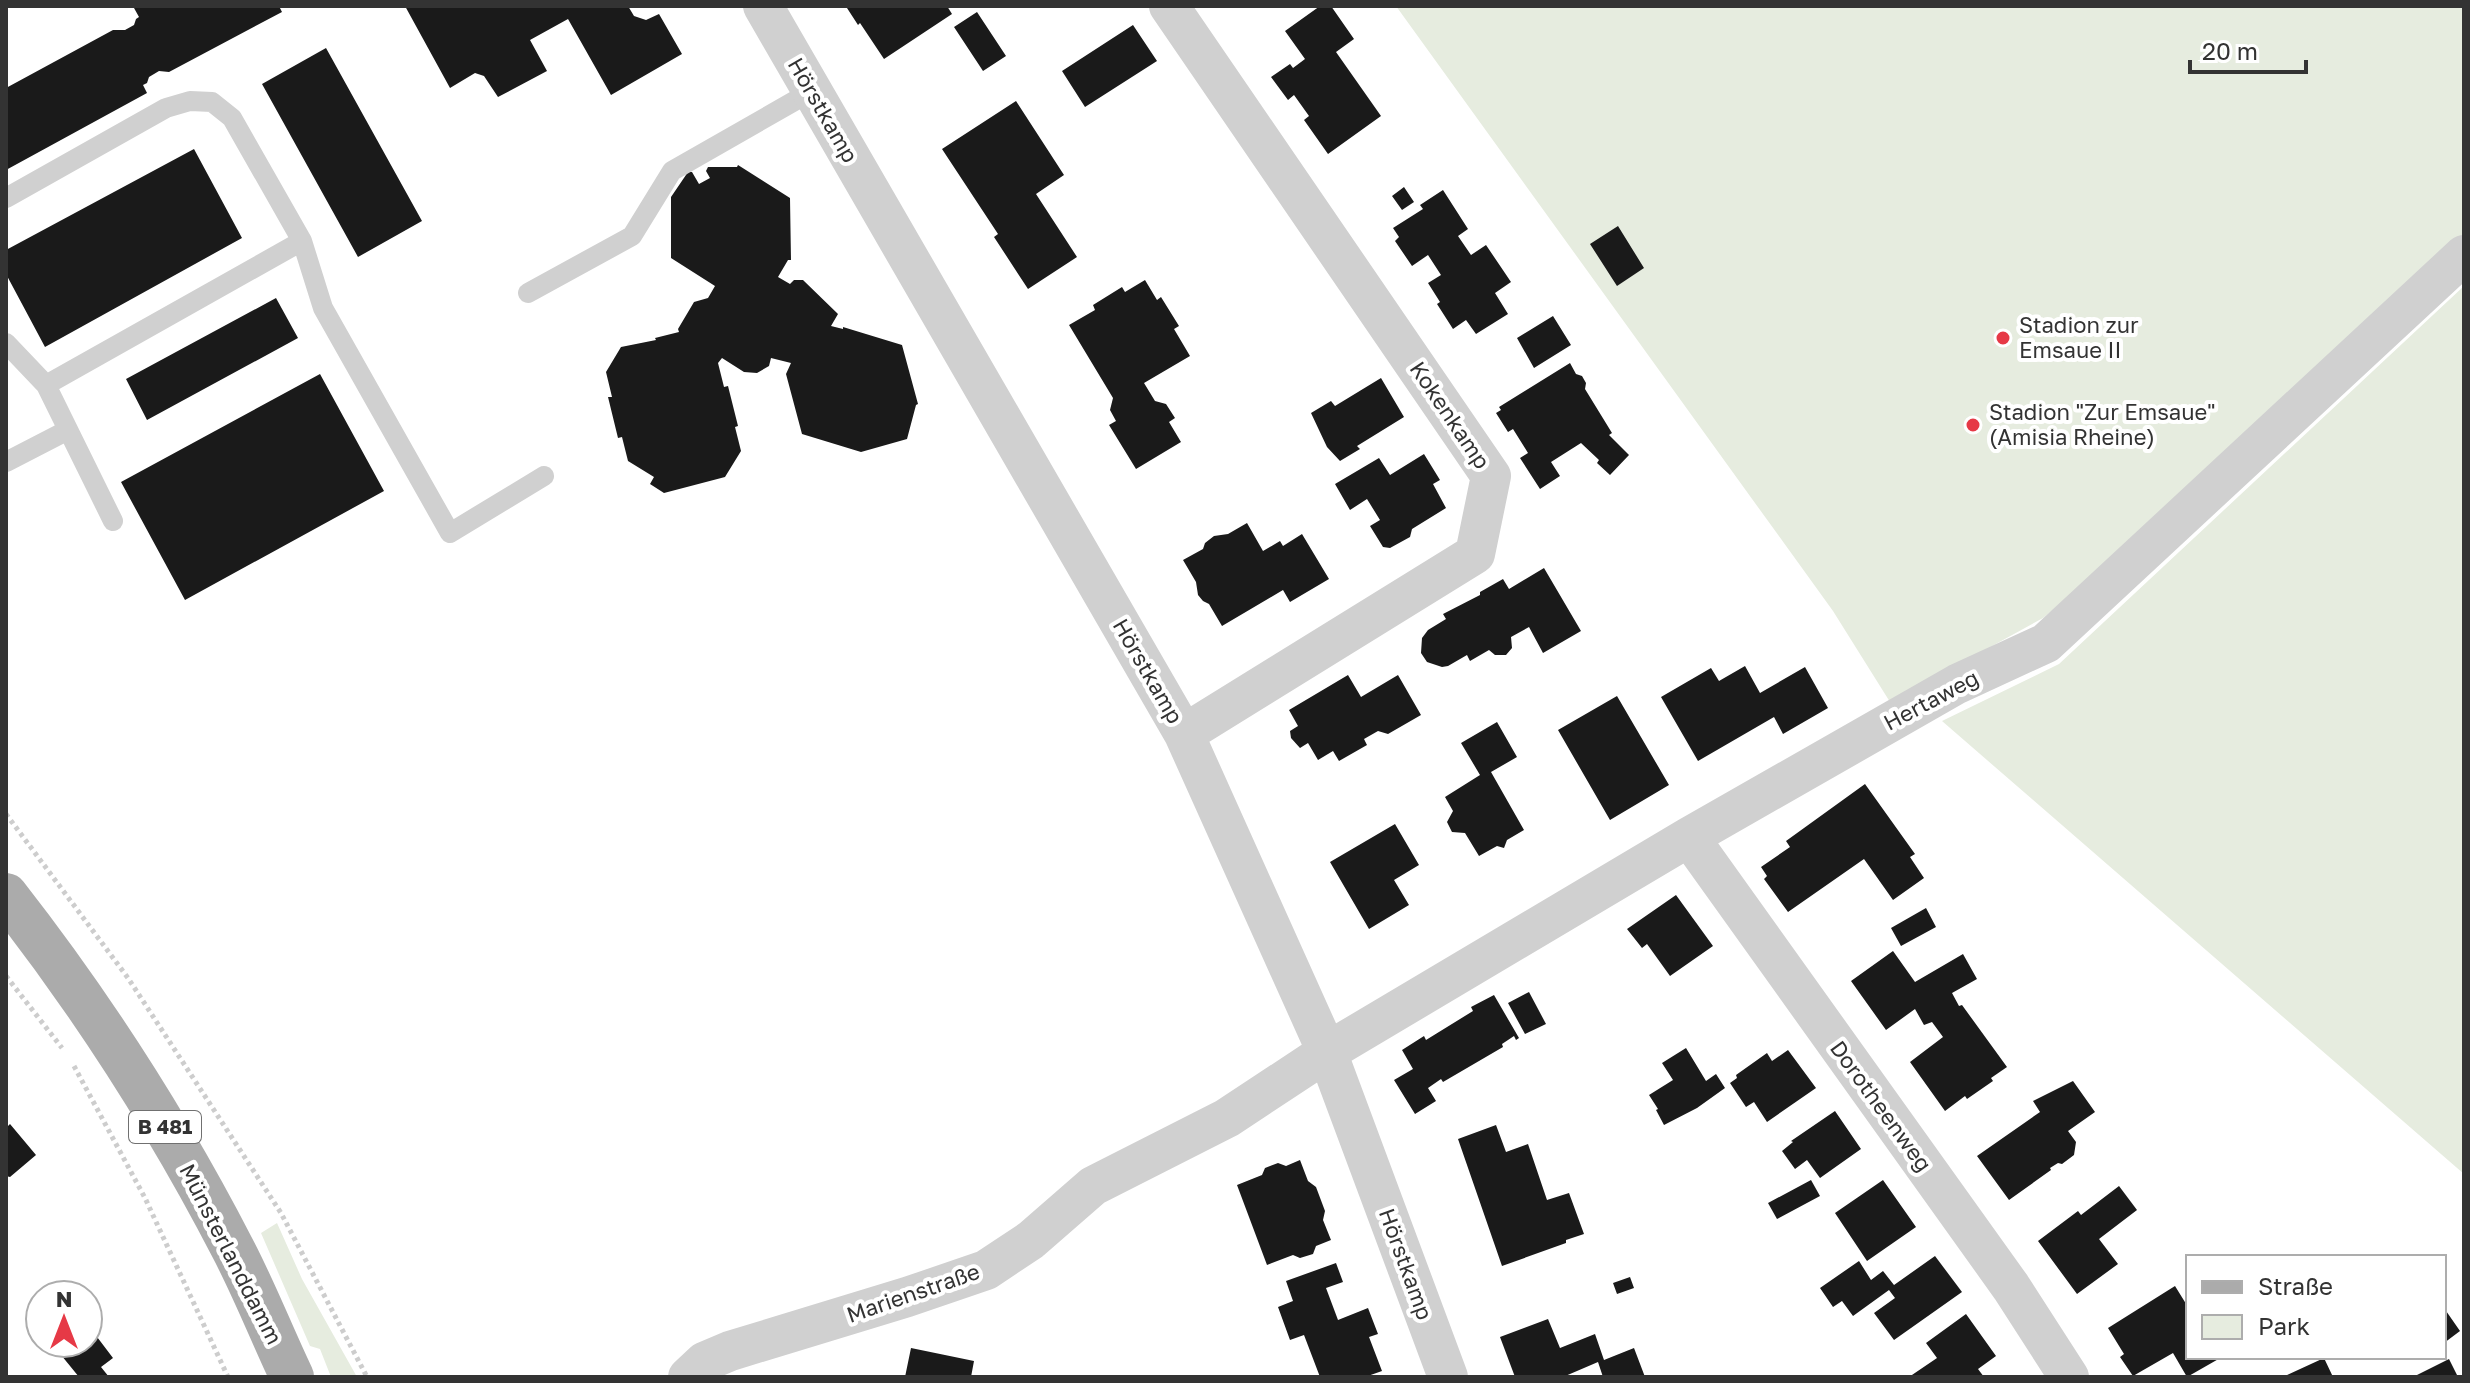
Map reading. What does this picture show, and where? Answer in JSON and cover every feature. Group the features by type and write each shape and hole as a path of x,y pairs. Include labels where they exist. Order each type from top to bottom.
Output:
{"main road":[{"name":"Münsterlanddamm","path":"6,895 46,947 153,1105 234,1250 292,1377"}],"street":[{"name":"Hörstkamp","path":"763,6 1184,734 1327,1052 1448,1377"},
{"name":"Kokenkamp","path":"1169,6 1491,476 1475,554 1184,734"},
{"name":"Hertaweg","path":"1327,1052 1689,837 1957,684 2046,643 2464,255"},
{"name":"Dorotheenweg","path":"1689,837 2011,1287 2069,1377"},
{"name":"Marienstraße","path":"688,1377 704,1362 730,1351 986,1270 1031,1240 1093,1186 1227,1118 1327,1052"}],"lane":[{"path":"528,293 632,236 672,171 812,91"},
{"path":"6,198 166,108 190,101 212,102 232,118 302,241 323,308 450,533 544,476"},
{"path":"46,385 302,241"},
{"path":"6,343 46,385 113,521"},
{"path":"6,462 68,430"}],"path":[{"path":"6,814 128,978 281,1213 367,1377"},
{"path":"6,976 70,1059 145,1198 228,1377"}],"green space":[{"name":"Stadion \"Zur Emsaue\" (Amisia Rheine)","path":"1396,6 2464,6 2464,242 2184,501 2043,618 1890,702 1833,611"},
{"path":"2464,286 2464,1174 1942,721 2059,664"},
{"path":"277,1223 302,1279 357,1377 331,1377 320,1349 310,1346 261,1233"}],"building":[{"path":"279,6 282,12 169,72 159,71 143,85 147,93 6,170 6,88 113,30 125,30 134,25 139,17 134,8"},
{"path":"405,6 628,6 634,16 646,20 659,14 682,54 611,95 568,19 530,40 547,71 498,97 484,76 475,73 450,88"},
{"path":"947,6 952,14 884,59 860,23 858,25 847,8"},
{"path":"1320,6 1331,6 1354,39 1336,52 1381,116 1328,154 1304,120 1309,116 1294,95 1288,100 1271,77 1290,64 1293,68 1305,59 1285,31"},
{"path":"977,12 1006,56 983,71 954,27"},
{"path":"1133,25 1157,61 1085,107 1062,71"},
{"path":"326,48 422,221 358,257 262,84"},
{"path":"1016,101 1064,175 1036,194 1077,257 1028,289 994,237 998,234 942,149"},
{"path":"194,149 242,238 45,347 6,274 6,250"},
{"path":"738,165 790,198 791,260 778,277 790,284 794,280 803,280 838,314 831,326 902,345 918,404 907,439 861,452 802,434 786,374 791,363 771,358 769,366 757,373 744,372 722,358 718,363 724,387 728,386 741,451 725,477 664,493 650,484 654,477 628,461 622,437 618,438 608,397 612,397 606,372 621,347 679,332 694,302 708,298 715,286 671,258 671,197 688,172 692,172 699,184 710,178 706,171 708,167"},
{"path":"1404,187 1414,202 1402,210 1392,196"},
{"path":"1443,190 1468,229 1458,236 1471,255 1486,245 1511,282 1495,293 1508,314 1476,334 1466,320 1453,329 1437,304 1440,302 1428,283 1441,275 1428,255 1412,266 1395,241 1399,237 1393,228 1423,209 1420,205"},
{"path":"1618,226 1644,268 1617,286 1590,244"},
{"path":"1145,280 1157,300 1161,297 1179,326 1174,329 1190,356 1144,383 1155,401 1166,404 1175,418 1169,422 1181,442 1136,469 1109,425 1116,421 1110,410 1113,398 1069,325 1095,310 1093,305 1122,287 1125,292"},
{"path":"276,298 298,338 147,420 126,379"},
{"path":"1553,316 1571,345 1534,368 1517,338"},
{"path":"1570,363 1586,383 1585,389 1612,433 1609,435 1629,455 1610,475 1581,443 1551,462 1560,476 1540,489 1520,458 1528,453 1513,429 1508,432 1496,413 1501,410 1499,407"},
{"path":"320,374 384,491 185,600 121,482"},
{"path":"1381,378 1404,417 1357,446 1360,449 1340,461 1327,447 1311,413 1331,401 1335,406"},
{"path":"1424,454 1440,480 1433,484 1446,508 1412,529 1410,537 1390,548 1383,547 1370,526 1380,520 1367,499 1350,510 1335,484 1379,458 1390,475"},
{"path":"1247,523 1263,551 1280,541 1283,546 1302,534 1329,579 1290,602 1283,590 1222,626 1209,604 1198,595 1196,582 1183,560 1203,549 1214,536 1228,534"},
{"path":"1544,568 1581,631 1543,653 1529,627 1511,637 1512,648 1506,655 1495,655 1489,650 1470,661 1467,655 1448,666 1427,662 1421,653 1422,638 1428,630 1446,619 1443,614 1503,579 1509,589"},
{"path":"1745,666 1760,693 1805,667 1828,708 1783,734 1774,717 1698,761 1661,697 1711,668 1719,681"},
{"path":"1348,675 1361,697 1398,675 1421,715 1388,734 1378,731 1364,739 1367,745 1339,761 1333,751 1318,760 1308,743 1300,748 1291,738 1290,731 1298,726 1289,710"},
{"path":"1617,696 1669,785 1610,820 1558,730"},
{"path":"1497,722 1517,757 1491,772 1524,830 1507,840 1504,848 1497,846 1479,856 1465,833 1452,832 1447,822 1453,811 1445,797 1480,775 1461,743"},
{"path":"1865,784 1915,854 1910,857 1924,878 1893,900 1864,859 1788,912 1764,879 1767,876 1761,867 1790,847 1786,841"},
{"path":"1395,824 1419,865 1394,880 1409,905 1369,929 1330,862"},
{"path":"1676,895 1713,946 1670,976 1647,944 1642,948 1627,929"},
{"path":"1926,908 1936,927 1901,946 1891,928"},
{"path":"1893,951 1915,982 1963,954 1977,979 1952,993 2007,1067 1991,1078 1993,1081 1945,1111 1910,1062 1943,1037 1932,1022 1924,1025 1915,1009 1886,1030 1851,981"},
{"path":"1529,992 1546,1024 1525,1034 1508,1003"},
{"path":"1494,995 1519,1038 1516,1040 1514,1036 1502,1044 1503,1047 1428,1088 1436,1101 1415,1114 1394,1080 1413,1069 1402,1050 1424,1036 1426,1040 1473,1011 1471,1007"},
{"path":"1686,1048 1706,1081 1716,1074 1725,1088 1697,1108 1664,1125 1649,1095 1673,1080 1662,1063"},
{"path":"1788,1050 1816,1088 1767,1122 1754,1102 1746,1107 1730,1083 1737,1078 1736,1075 1767,1053 1772,1061"},
{"path":"2073,1081 2095,1112 2068,1131 2076,1142 2074,1155 2050,1168 2009,1200 1977,1156 2040,1112 2033,1101"},
{"path":"1835,1111 1861,1149 1820,1178 1807,1160 1795,1169 1782,1151 1791,1141"},
{"path":"10,1124 36,1155 10,1177 6,1176 6,1128"},
{"path":"1496,1125 1506,1152 1528,1144 1547,1200 1569,1193 1584,1234 1502,1266 1458,1139"},
{"path":"1300,1160 1308,1181 1316,1187 1331,1240 1316,1246 1313,1254 1300,1258 1293,1255 1267,1265 1237,1185 1262,1175 1265,1168 1278,1163 1286,1166"},
{"path":"1811,1180 1820,1196 1777,1219 1768,1203"},
{"path":"1883,1180 1916,1227 1867,1261 1835,1213"},
{"path":"2119,1186 2137,1210 2099,1239 2118,1264 2077,1294 2038,1241 2078,1211 2081,1215"},
{"path":"1935,1256 1962,1292 1894,1340 1874,1313 1895,1298 1889,1290 1853,1316 1842,1301 1833,1307 1820,1288 1859,1261 1871,1280 1883,1271 1894,1285"},
{"path":"1336,1263 1343,1282 1326,1288 1338,1320 1368,1308 1378,1334 1369,1337 1382,1371 1365,1377 1320,1377 1304,1335 1290,1340 1278,1307 1293,1301 1286,1281"},
{"path":"1630,1277 1634,1288 1617,1294 1613,1283"},
{"path":"2175,1286 2186,1304 2186,1359 2218,1359 2187,1377 2173,1353 2133,1376 2120,1357 2124,1354 2108,1328"},
{"path":"2446,1311 2460,1331 2446,1342"},
{"path":"1966,1314 1996,1356 1978,1369 1984,1377 1909,1377 1937,1358 1926,1343"},
{"path":"1548,1319 1560,1348 1595,1334 1604,1360 1634,1348 1645,1377 1603,1377 1598,1362 1563,1377 1515,1377 1500,1337"},
{"path":"104,1346 113,1358 101,1367 109,1377 79,1377 64,1359 104,1359"},
{"path":"911,1348 974,1361 971,1377 905,1377"},
{"path":"2324,1359 2333,1377 2283,1377"},
{"path":"2449,1359 2458,1377 2413,1377"}],"place":[{"name":"Stadion zur Emsaue II","path":"2003,338"},
{"name":"Stadion \"Zur Emsaue\" (Amisia Rheine)","path":"1973,425"}]}
